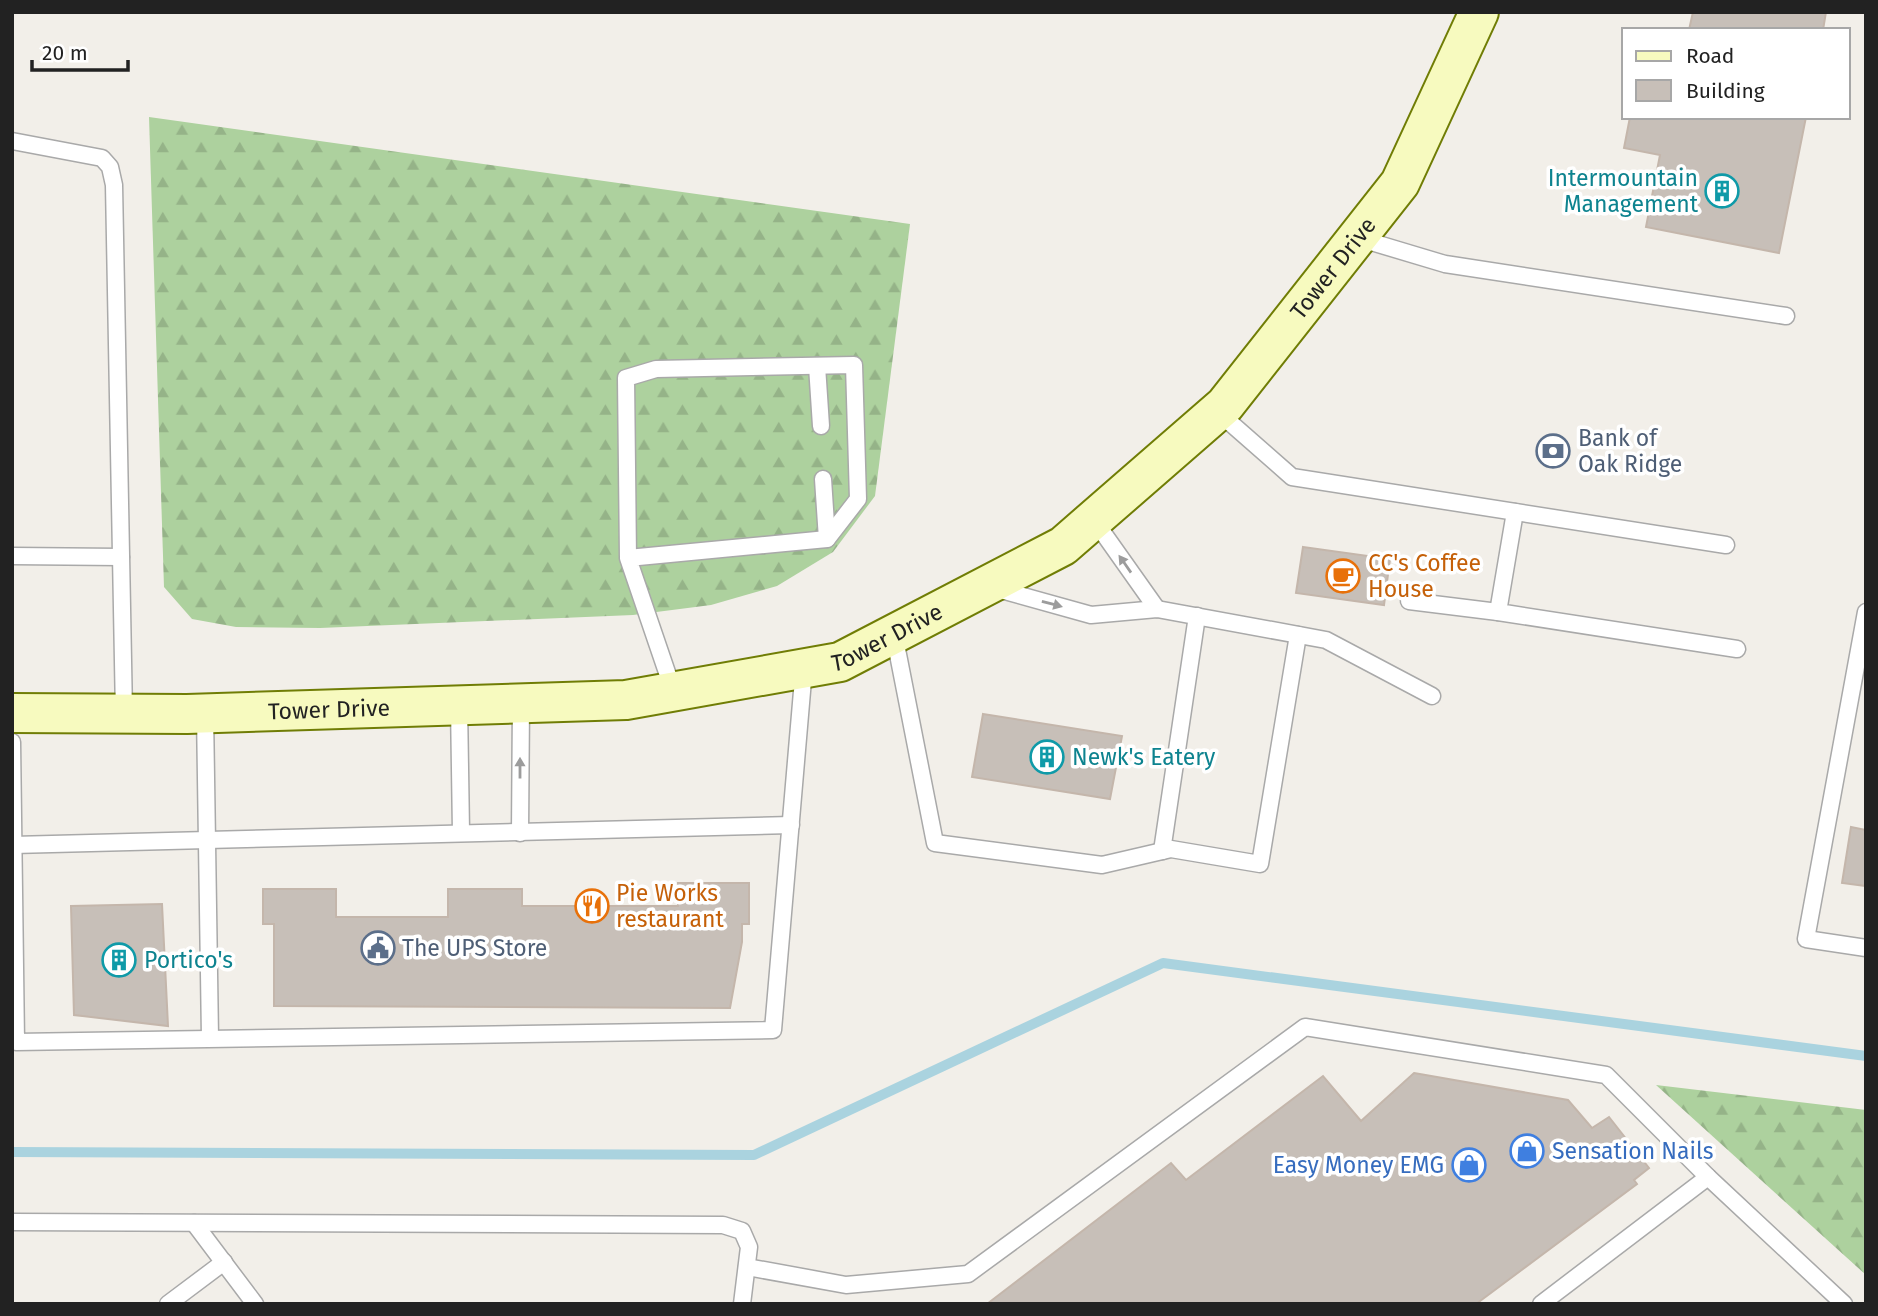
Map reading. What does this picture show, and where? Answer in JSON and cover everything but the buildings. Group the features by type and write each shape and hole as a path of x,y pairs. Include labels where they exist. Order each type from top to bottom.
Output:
{"street":[{"name":"Tower Drive","path":"12,713 205,713 626,700 841,662 1063,547 1217,412 1401,183 1479,12"}],"lane":[{"path":"12,141 102,158 110,167 114,185 124,714"},
{"path":"1358,237 1445,264 1786,316"},
{"path":"628,558 827,539 858,499 853,365 656,369 626,378 628,558 673,690"},
{"path":"817,366 821,426"},
{"path":"1217,412 1292,477 1726,545"},
{"path":"823,479 827,539"},
{"path":"1498,612 1515,512"},
{"path":"1094,520 1157,609"},
{"path":"12,556 121,557"},
{"path":"986,586 1091,615 1157,609 1326,640 1432,696"},
{"path":"1409,601 1737,649"},
{"path":"1866,612 1806,939 1866,948"},
{"path":"1162,851 1197,616"},
{"path":"894,634 935,843 1102,865 1171,849 1260,864 1298,635"},
{"path":"12,742 16,1042 773,1030 804,668"},
{"path":"520,833 521,703"},
{"path":"459,705 461,832"},
{"path":"205,713 210,1038"},
{"path":"13,845 791,825"},
{"path":"747,1266 846,1284 968,1274 1305,1027 1606,1074 1708,1177 1844,1304"},
{"path":"1541,1304 1708,1177"},
{"path":"12,1222 723,1225 742,1231 749,1247 742,1304"},
{"path":"194,1223 255,1304"},
{"path":"168,1304 224,1262"}],"green space":[{"path":"149,117 910,224 875,496 833,552 777,586 711,605 633,615 320,628 236,627 192,619 164,587"},
{"path":"1656,1085 1866,1110 1866,1275"}],"waterway":[{"path":"12,1152 754,1155 1163,963 1866,1056"}],"place":[{"name":"Intermountain Management","path":"1722,191"},
{"name":"Bank of Oak Ridge","path":"1553,451"},
{"name":"CC's Coffee House","path":"1343,576"},
{"name":"Newk's Eatery","path":"1047,757"},
{"name":"Pie Works restaurant","path":"592,906"},
{"name":"The UPS Store","path":"378,948"},
{"name":"Portico's","path":"119,960"},
{"name":"Sensation Nails","path":"1527,1151"},
{"name":"Easy Money EMG","path":"1469,1165"}]}
